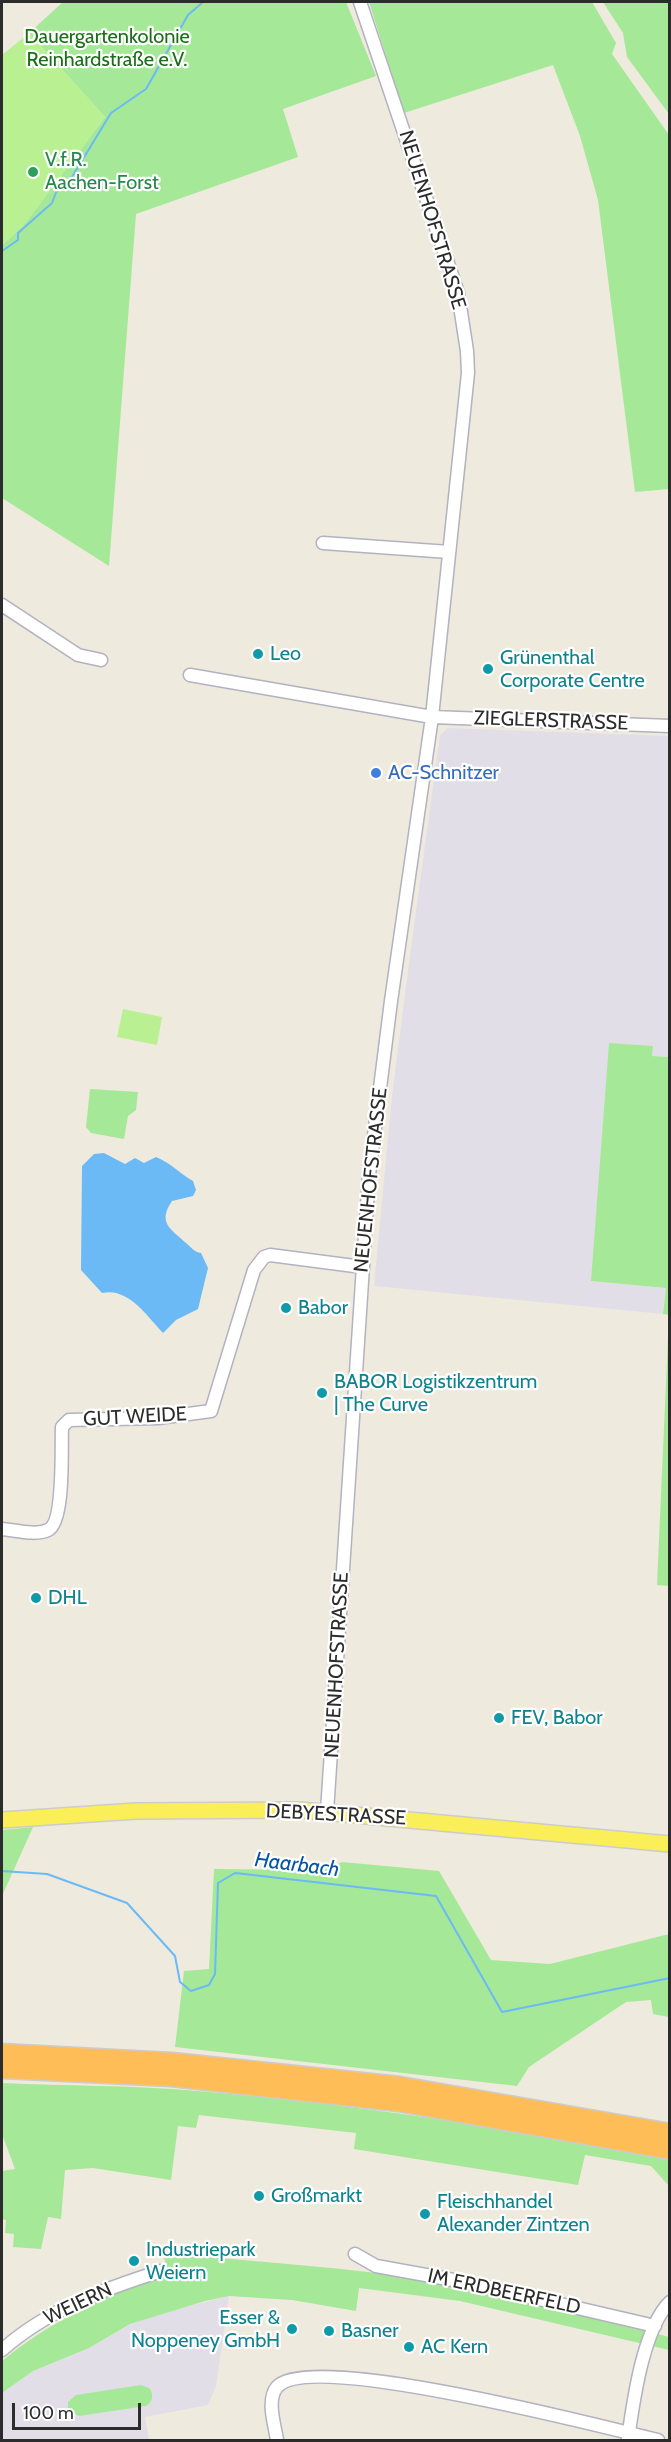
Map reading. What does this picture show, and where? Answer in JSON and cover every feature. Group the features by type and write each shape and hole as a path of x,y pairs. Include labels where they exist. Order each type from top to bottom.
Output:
{"highway":[{"path":"2,2054 172,2062 400,2086 669,2133"},
{"path":"2,2069 171,2077 398,2102 669,2150"}],"main road":[{"name":"DEBYESTRASSE","path":"2,1820 136,1811 300,1810 669,1844"}],"street":[{"name":"NEUENHOFSTRASSE","path":"327,1812 369,1175 390,1001 432,717 468,373 465,330 458,293 360,2"},
{"path":"323,543 449,552"},
{"path":"2,605 78,655 101,660"},
{"name":"ZIEGLERSTRASSE","path":"190,675 432,717 669,726"},
{"name":"GUT WEIDE","path":"2,1529 39,1533 46,1531 56,1523 59,1509 62,1427 69,1420 158,1418 211,1411 254,1270 264,1257 270,1255 362,1267"},
{"name":"IM ERDBEERFELD","path":"355,2254 376,2266 490,2287 655,2326"},
{"name":"WEIERN","path":"2,2350 32,2326 69,2306 109,2288 161,2271"},
{"path":"629,2437 638,2386 655,2326 662,2310 669,2302"},
{"path":"277,2440 273,2393 283,2382 305,2378 373,2382 456,2393 629,2437 657,2440"}],"shaded area":[{"path":"448,728 669,736 669,1057 652,1056 653,1046 592,1281 666,1288 663,1314 374,1286 392,1096 412,940 440,735"},
{"path":"229,2296 216,2386 208,2405 145,2417 149,2440 2,2440 2,2393 33,2371 89,2348 130,2324 176,2309"}],"green space":[{"name":"Dauergartenkolonie Reinhardstraße e.V.","path":"63,2 346,2 376,76 283,109 298,157 136,214 109,566 2,498 2,245 23,226 105,117 29,33"},
{"path":"369,2 592,2 616,43 612,54 669,135 669,489 635,492 598,200 580,136 553,65 404,113"},
{"path":"603,2 669,2 669,114 627,57 623,33"},
{"name":"V.f.R. Aachen-Forst","path":"29,33 105,117 23,226 2,245 2,55"},
{"path":"123,1009 162,1017 157,1045 117,1037"},
{"path":"609,1043 653,1046 652,1056 669,1057 669,1315 663,1314 666,1288 591,1281"},
{"path":"90,1089 138,1092 136,1110 128,1116 124,1139 91,1133 86,1127"},
{"path":"669,1315 669,1586 657,1585"},
{"path":"33,1827 2,1896 2,1830"},
{"path":"342,1862 439,1871 491,1960 550,1964 669,1934 669,2017 653,2014 651,2000 626,2002 529,2067 517,2086 175,2047 184,1971 209,1969 214,1869 324,1870"},
{"path":"2,2083 173,2089 257,2096 493,2127 669,2158 669,2186 651,2166 585,2155 578,2185 354,2149 356,2133 199,2115 196,2128 178,2126 171,2180 93,2168 65,2170 61,2219 48,2217 41,2249 13,2247 14,2234 5,2233 6,2220 2,2219 2,2171 15,2169 2,2134"},
{"path":"163,2253 304,2265 409,2277 472,2288 669,2337 669,2350 460,2301 359,2288 356,2311 292,2300 229,2296 130,2324 89,2348 33,2371 2,2393 2,2361 60,2321 123,2290 168,2273"},
{"path":"141,2385 149,2388 152,2393 152,2398 146,2406 79,2416 68,2409 68,2402 76,2395"}],"water":[{"path":"104,1153 125,1164 135,1158 144,1163 156,1157 193,1181 196,1190 193,1196 172,1201 166,1220 175,1234 201,1253 208,1268 198,1309 176,1320 163,1333 136,1304 120,1294 102,1293 81,1270 82,1166 94,1154"}],"waterway":[{"path":"2,251 18,240 18,233 52,203 57,190 72,177 111,113 146,89 188,15 203,2"},
{"name":"Haarbach","path":"2,1871 47,1874 127,1903 175,1956 180,1982 191,1991 209,1985 215,1974 218,1883 235,1873 436,1896 502,2012 670,1978"}],"place":[{"name":"V.f.R. Aachen-Forst","path":"33,172"},
{"name":"Leo","path":"258,654"},
{"name":"Grünenthal Corporate Centre","path":"488,669"},
{"name":"AC-Schnitzer","path":"376,773"},
{"name":"Babor","path":"286,1308"},
{"name":"BABOR Logistikzentrum | The Curve","path":"322,1393"},
{"name":"DHL","path":"36,1598"},
{"name":"FEV, Babor","path":"499,1718"},
{"name":"Großmarkt","path":"259,2196"},
{"name":"Fleischhandel Alexander Zintzen","path":"425,2214"},
{"name":"Industriepark Weiern","path":"134,2261"},
{"name":"Esser & Noppeney GmbH","path":"292,2329"},
{"name":"Basner","path":"329,2331"},
{"name":"AC Kern","path":"409,2347"}]}
